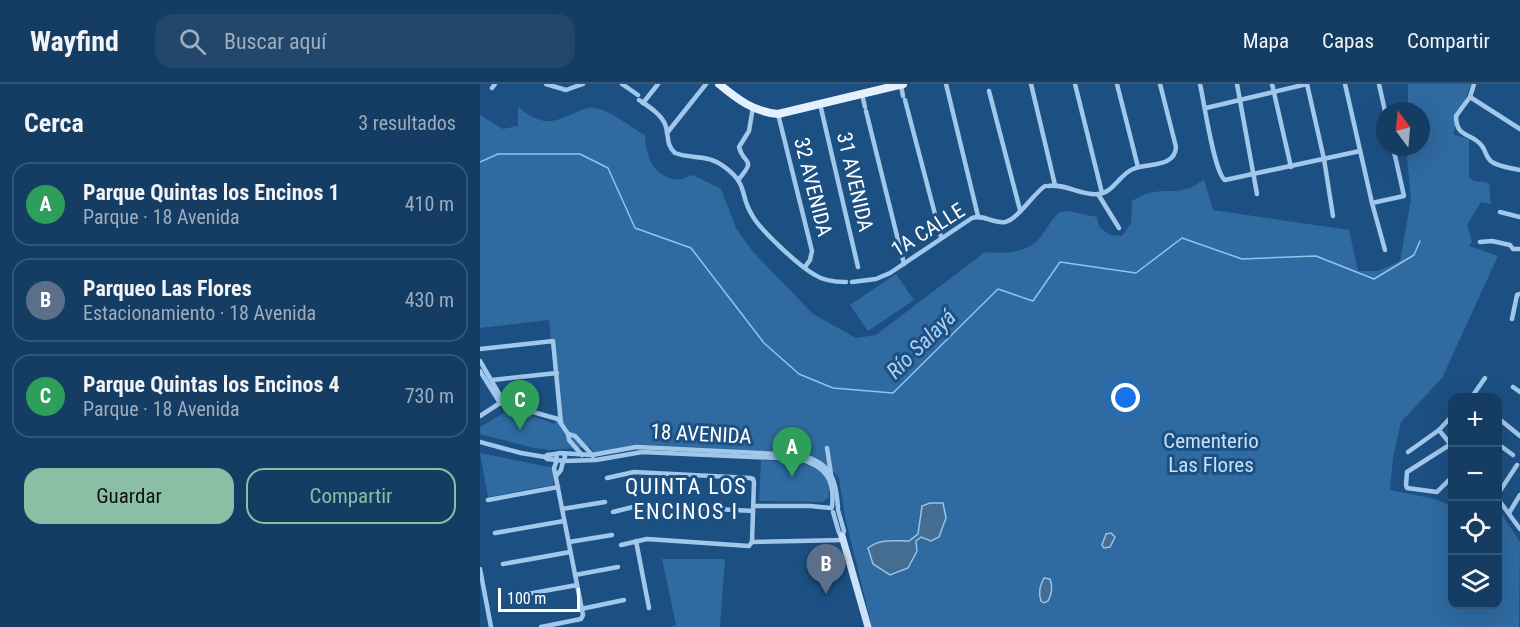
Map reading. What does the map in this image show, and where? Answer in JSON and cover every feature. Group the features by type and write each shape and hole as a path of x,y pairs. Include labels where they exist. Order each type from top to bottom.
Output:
{"main road":[{"path":"719,84 753,107 778,114 902,84"}],"street":[{"path":"548,84 566,90 583,84"},
{"path":"622,84 663,119 668,133 668,143 675,153 708,158 724,166 739,179 753,219 805,267 823,279 846,282"},
{"path":"640,99 658,84"},
{"path":"668,133 706,84"},
{"path":"902,84 941,237"},
{"path":"946,84 978,216"},
{"path":"1031,84 1056,184"},
{"path":"1075,84 1100,194 1119,228"},
{"path":"1117,84 1138,167"},
{"path":"1100,194 1129,171 1168,160 1175,152 1176,147 1160,84"},
{"path":"1200,84 1213,151 1220,177 1225,180 1360,151"},
{"path":"1237,84 1257,194"},
{"path":"1272,84 1291,167"},
{"path":"1206,108 1307,84 1324,159 1333,216"},
{"path":"1345,84 1384,250"},
{"path":"1379,84 1383,102"},
{"path":"1474,84 1470,97 1456,116 1458,127 1464,136 1477,140 1484,148 1489,160 1520,170"},
{"path":"989,91 1020,210"},
{"path":"862,94 904,264"},
{"path":"1470,97 1520,129"},
{"name":"31 AVENIDA","path":"820,104 858,267"},
{"path":"739,179 749,166 739,147 749,131 753,107"},
{"name":"32 AVENIDA","path":"778,114 812,251 805,267"},
{"path":"1372,203 1404,196 1395,156"},
{"name":"1A CALLE","path":"852,282 876,279 904,264 941,237 978,216 1003,222 1012,219 1046,186 1056,184 1100,194"},
{"path":"1500,212 1520,217"},
{"path":"1480,242 1499,242 1510,245 1513,249 1520,249"},
{"path":"1512,319 1519,294"},
{"path":"480,349 550,340 555,344 561,423"},
{"path":"480,361 484,376 492,380 557,373"},
{"path":"480,371 503,404 554,418 561,423 569,440 588,461"},
{"path":"1474,393 1485,378"},
{"path":"492,380 503,404"},
{"path":"1513,387 1520,392"},
{"path":"480,416 503,404"},
{"path":"1408,452 1439,430 1448,420"},
{"path":"1502,422 1520,436"},
{"path":"1439,430 1448,440"},
{"path":"568,434 575,436 596,460"},
{"name":"18 AVENIDA","path":"480,442 521,453 545,457 547,455 559,459 588,461 642,452 799,459 819,467 831,481 832,509 839,533 843,538 868,627"},
{"name":"18 AVENIDA","path":"559,459 560,453 592,455 636,447 794,454 814,460 831,474 836,485 838,509 844,531 843,538"},
{"path":"1501,447 1513,455"},
{"path":"827,448 831,474"},
{"path":"1448,448 1406,474 1407,488 1435,492 1448,481"},
{"path":"542,627 582,617 554,468 559,459"},
{"path":"1502,487 1517,465"},
{"path":"608,478 634,472 750,478 754,482 752,542"},
{"path":"488,500 558,487"},
{"path":"1509,513 1520,495"},
{"path":"1499,501 1520,529"},
{"path":"562,509 605,502"},
{"path":"613,512 641,505 753,509 810,506 832,509 836,506 838,509"},
{"path":"495,533 564,521"},
{"path":"569,542 612,534"},
{"path":"621,545 647,539 749,546 752,542 843,538"},
{"path":"636,541 649,608"},
{"path":"503,564 570,552"},
{"path":"575,575 618,567"},
{"path":"480,569 483,596 491,627"},
{"path":"511,597 577,585"},
{"path":"581,609 624,600"},
{"path":"577,620 578,627"}],"green space":[{"name":"Cementerio Las Flores","path":"1408,84 1471,84 1453,134 1469,139 1469,177 1474,181 1489,183 1491,204 1481,202 1467,225 1472,241 1469,246 1498,256 1442,378 1401,422 1393,458 1390,490 1435,499 1448,504 1448,609 1502,609 1502,515 1520,542 1519,627 872,627 845,517 839,478 829,467 814,458 633,446 594,453 590,447 550,450 480,434 480,427 511,409 555,424 558,412 549,320 480,328 480,115 503,129 518,126 518,107 540,120 547,121 560,119 590,108 614,116 645,135 650,160 662,174 673,179 690,175 721,189 736,228 753,252 813,314 856,338 876,335 985,252 1012,252 1031,246 1060,212 1067,211 1097,217 1099,227 1110,235 1122,236 1131,223 1132,201 1151,193 1186,189 1204,179 1213,210 1349,230 1358,271 1378,271 1400,261 1411,200 1407,156 1430,156 1430,102 1408,102"},
{"path":"896,274 914,300 868,331 850,305"},
{"path":"480,453 554,468 553,485 488,497"},
{"path":"761,460 799,463 817,469 824,474 828,482 829,497 823,502 759,501"},
{"path":"662,559 725,559 720,627 669,627 676,625"}],"shaded area":[{"path":"930,503 943,503 946,518 939,537 931,541 921,537 916,541 917,551 908,568 890,575 873,564 868,548 883,541 909,541 918,534 922,506"},
{"path":"1111,533 1115,537 1110,547 1104,548 1102,545 1106,534"},
{"path":"1044,578 1050,579 1052,588 1048,601 1044,603 1041,601 1040,592"}],"waterway":[{"name":"Río Salayá","path":"480,162 498,154 580,154 608,168 635,228 691,248 764,343 799,374 833,388 893,393 998,289 1033,301 1060,262 1136,273 1182,238 1242,259 1316,256 1374,279 1414,255 1420,241"}],"place":[{"name":"Parque Quintas los Encinos 4","path":"520,430"},
{"name":"Parque Quintas los Encinos 1","path":"792,477"},
{"name":"Parqueo Las Flores","path":"826,594"}],"district":[{"name":"QUINTA LOS ENCINOS I","path":"686,498"}]}
